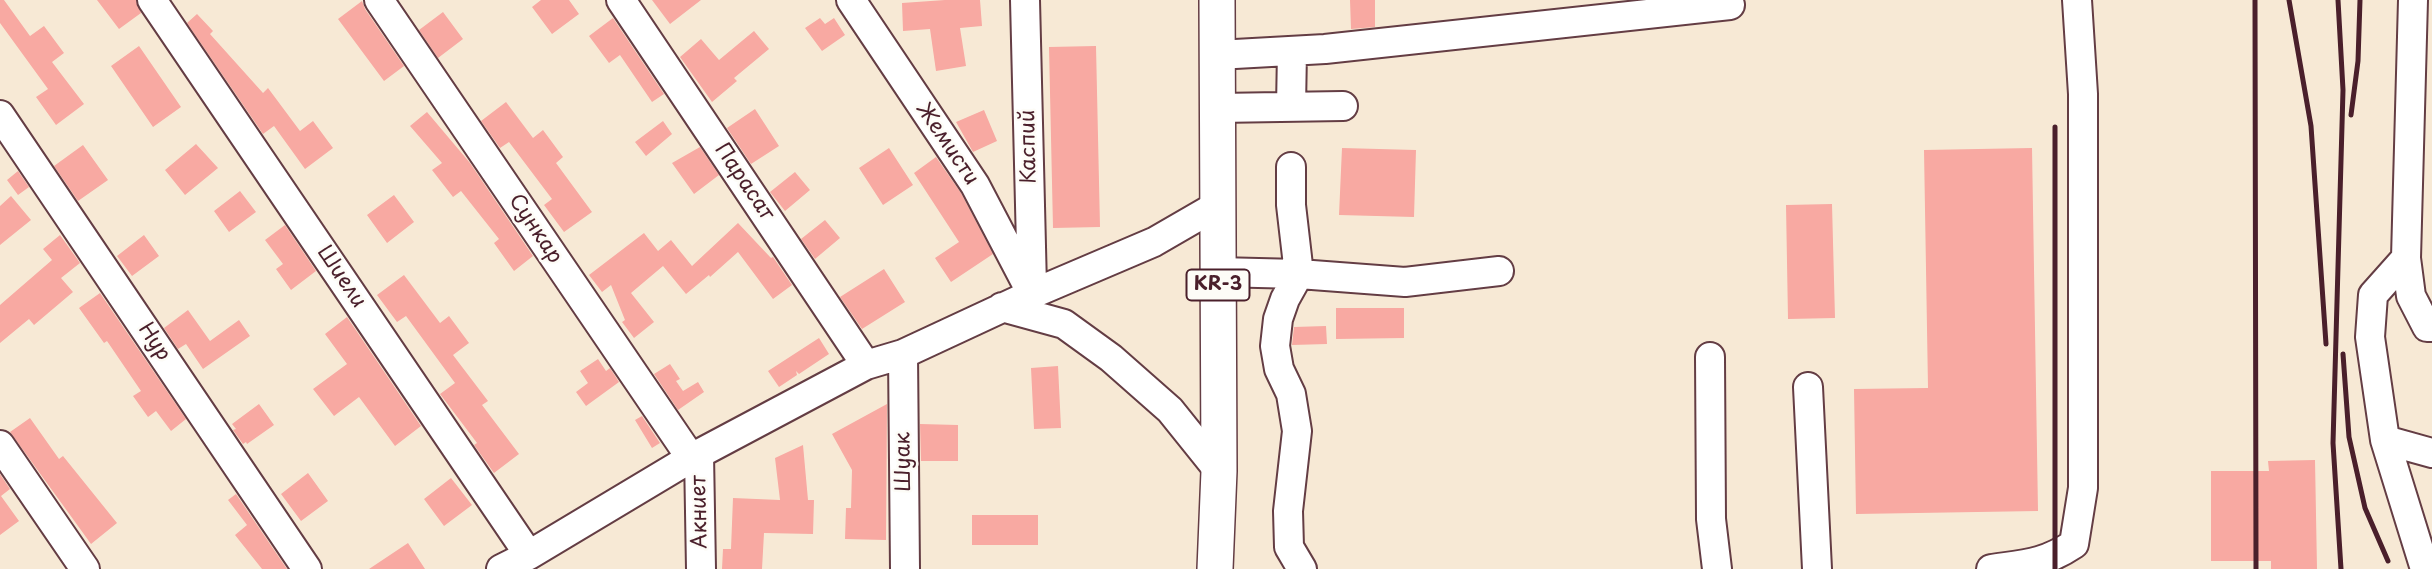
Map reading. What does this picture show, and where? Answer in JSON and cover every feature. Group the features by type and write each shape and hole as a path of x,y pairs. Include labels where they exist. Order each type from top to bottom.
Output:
{"main road":[{"name":"KR-3","path":"1215,569 1219,471 1217,0"}],"street":[{"name":"Шиели","path":"152,0 529,555"},
{"name":"Сункар","path":"379,0 695,456"},
{"name":"Парасат","path":"621,0 866,365"},
{"name":"Жемисти","path":"851,0 975,185 1032,294"},
{"name":"Каспий","path":"1026,0 1032,294"},
{"path":"1992,569 2039,562 2074,544 2083,488 2083,94 2077,0"},
{"path":"2413,0 2422,101 2406,258 2411,296 2427,327 2432,327"},
{"path":"1217,55 1325,49 1730,5"},
{"path":"1291,107 1292,51"},
{"path":"1218,108 1343,106"},
{"name":"Нур","path":"0,115 307,569"},
{"path":"1291,167 1291,205 1299,274 1284,299 1278,319 1275,346 1279,369 1291,394 1297,431 1288,511 1289,547 1302,569"},
{"path":"502,569 695,456 866,365 903,354 1002,307 1154,242 1218,205"},
{"path":"2406,258 2373,295 2370,337 2385,440 2425,569"},
{"path":"1218,272 1299,274 1405,282 1499,271"},
{"path":"1002,307 1064,324 1111,358 1170,410 1219,471"},
{"name":"Шуак","path":"903,354 905,569"},
{"path":"1710,357 1711,519 1717,569"},
{"path":"1808,387 1818,569"},
{"path":"2385,440 2432,453"},
{"path":"0,445 85,569"},
{"name":"Акниет","path":"695,456 701,569"}],"building":[{"path":"0,0 4,0 30,36 44,26 64,53 52,62 84,104 56,125 36,97 48,89 0,23"},
{"path":"97,0 136,0 141,13 119,29"},
{"path":"541,0 569,0 579,14 552,34 532,7"},
{"path":"652,0 701,0 670,24"},
{"path":"980,0 982,26 960,28 966,66 936,71 930,29 903,31 902,3"},
{"path":"1350,0 1375,0 1375,27 1351,29"},
{"path":"362,1 404,66 384,81 338,19"},
{"path":"443,12 463,39 438,58 419,30"},
{"path":"197,14 213,31 210,34 263,93 268,88 300,131 313,121 333,148 305,169 274,126 263,134 187,23"},
{"path":"613,18 664,94 652,102 620,55 609,63 589,36"},
{"path":"820,18 825,24 834,18 845,35 822,51 805,28"},
{"path":"754,31 769,49 734,78 737,81 712,102 680,57 701,39 719,60"},
{"path":"139,46 181,107 153,127 111,66"},
{"path":"1096,46 1100,227 1053,228 1049,47"},
{"path":"506,102 533,138 543,130 563,157 556,163 592,212 564,232 544,205 552,199 509,142 500,148 481,121"},
{"path":"755,109 779,146 751,164 727,128"},
{"path":"984,110 997,141 973,152 956,122"},
{"path":"427,112 470,163 533,256 514,271 494,243 499,239 461,191 453,197 432,170 442,163 410,126"},
{"path":"663,121 672,134 646,156 635,142"},
{"path":"196,144 218,168 185,195 165,170"},
{"path":"83,145 108,180 78,201 54,166"},
{"path":"700,147 719,175 694,194 672,163"},
{"path":"889,148 913,185 883,205 859,168"},
{"path":"1342,148 1416,150 1414,217 1339,215"},
{"path":"2032,148 2038,511 1856,514 1854,389 1928,388 1924,150"},
{"path":"936,157 961,193 993,254 951,282 935,258 959,242 914,173"},
{"path":"18,171 29,187 18,195 7,180"},
{"path":"795,172 810,190 785,211 770,192"},
{"path":"240,191 256,212 229,232 214,211"},
{"path":"394,195 414,222 387,243 367,215"},
{"path":"11,196 31,220 0,245 0,206"},
{"path":"1832,204 1835,318 1788,319 1786,205"},
{"path":"825,220 840,238 815,259 801,239"},
{"path":"738,223 771,258 773,257 792,285 773,299 738,252 686,294 663,266 631,293 654,322 634,338 622,322 625,320 611,285 602,292 589,275 644,233 658,251 671,240 692,266"},
{"path":"285,225 316,271 291,290 276,269 283,264 265,240"},
{"path":"60,235 80,263 61,278 73,292 34,325 29,319 0,343 0,305 52,260 43,249"},
{"path":"144,235 159,256 132,276 117,256"},
{"path":"884,269 905,302 862,329 840,297"},
{"path":"404,275 440,323 449,316 469,343 453,355 488,401 482,405 519,454 494,473 474,445 477,443 440,394 455,383 406,316 397,322 377,295"},
{"path":"100,293 186,419 171,431 156,411 148,417 133,396 141,391 107,341 104,343 79,308"},
{"path":"1336,308 1404,308 1404,338 1336,339"},
{"path":"188,310 210,341 239,320 250,336 203,369 186,344 178,349 164,328"},
{"path":"347,317 421,426 395,446 359,397 334,416 313,389 347,364 325,334"},
{"path":"1326,326 1327,344 1292,345 1294,327"},
{"path":"819,338 829,354 799,374 796,371 797,375 779,387 768,371"},
{"path":"598,359 606,371 610,368 619,382 586,406 576,392 588,383 580,371"},
{"path":"670,364 680,379 676,381 683,391 698,382 704,392 678,410 654,374"},
{"path":"1058,366 1061,428 1034,429 1031,368"},
{"path":"259,404 274,425 243,444 232,424"},
{"path":"887,404 886,540 845,539 846,508 851,508 852,470 832,434"},
{"path":"642,416 660,443 652,448 635,420"},
{"path":"30,418 59,459 63,456 117,523 91,544 10,432"},
{"path":"920,424 958,425 958,461 921,461"},
{"path":"803,445 808,500 814,500 813,534 764,533 762,569 722,569 723,549 731,549 733,498 780,500 775,458"},
{"path":"2315,460 2317,569 2271,569 2271,561 2211,561 2211,471 2269,471 2268,461"},
{"path":"308,473 328,501 301,521 281,494"},
{"path":"0,474 10,489 1,496 19,521 0,535"},
{"path":"451,478 472,505 444,526 424,499"},
{"path":"236,494 287,569 262,569 235,535 247,525 228,500"},
{"path":"972,515 1038,515 1038,545 972,545"},
{"path":"408,543 425,569 369,569"}],"railway":[{"path":"2255,0 2256,569"},
{"path":"2289,0 2311,126 2326,344"},
{"path":"2338,0 2343,90 2333,443 2341,569"},
{"path":"2351,115 2358,61 2360,0"},
{"path":"2055,127 2055,569"},
{"path":"2343,354 2349,437 2365,508 2388,561"}]}
